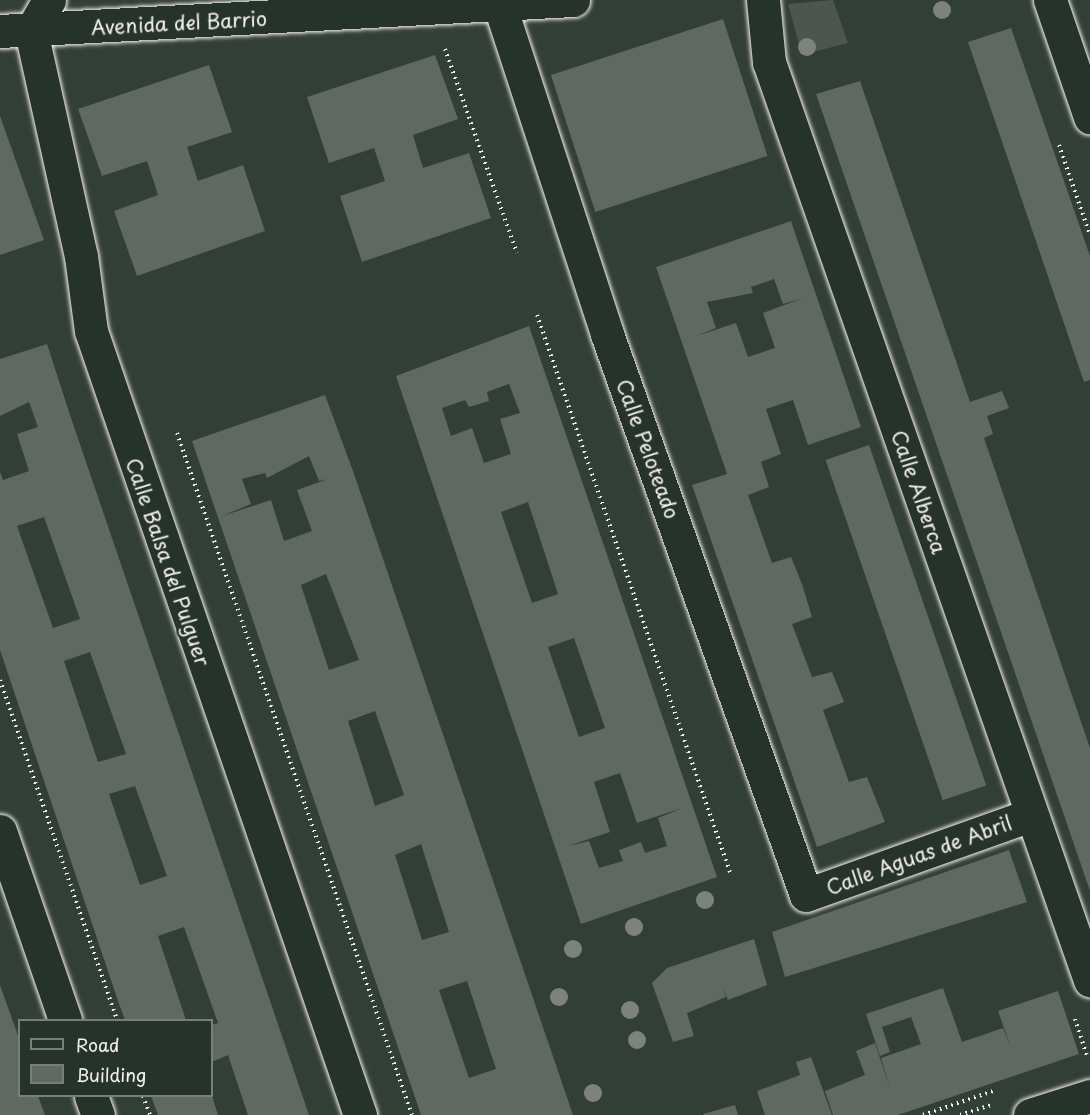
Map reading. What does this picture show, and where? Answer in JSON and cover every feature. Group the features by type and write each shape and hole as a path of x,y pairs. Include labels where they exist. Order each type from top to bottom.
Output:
{"street":[{"path":"16,31 50,0"},
{"name":"Avenida del Barrio","path":"16,31 573,0"},
{"name":"Calle Alberca","path":"763,0 769,62 1090,981"},
{"path":"1050,0 1090,117"},
{"name":"Calle Peloteado","path":"499,4 607,334 806,895"},
{"name":"Calle Balsa del Pulguer","path":"16,31 81,256 91,331 360,1115"},
{"name":"Calle Aguas de Abril","path":"806,895 1031,815"},
{"path":"0,831 65,1019"},
{"path":"1030,1115 1090,1096"},
{"path":"92,1097 98,1115"}],"path":[{"path":"443,43 517,253"},
{"path":"537,315 731,875"},
{"path":"177,433 412,1115"},
{"path":"0,680 117,1019"},
{"path":"1072,1010 1088,1058 1077,1061"},
{"path":"923,1115 1000,1088"},
{"path":"144,1097 150,1115"}],"shaded area":[{"path":"833,0 848,43 802,55 788,4"}],"building":[{"path":"723,19 767,156 595,212 551,75"},
{"path":"1011,28 1090,256 1090,380 1084,382 968,42"},
{"path":"435,55 458,119 413,135 423,168 469,153 491,218 362,262 340,196 385,181 374,148 329,163 307,97"},
{"path":"209,65 232,132 187,147 198,181 243,165 265,231 137,276 114,211 158,195 147,161 102,176 78,109"},
{"path":"860,81 970,402 1002,391 1009,408 987,416 993,434 984,438 1090,748 1090,891 816,94"},
{"path":"0,116 44,240 0,255"},
{"path":"791,221 861,427 808,445 793,400 766,409 781,454 761,462 769,487 748,495 772,563 791,557 802,584 812,617 792,624 812,677 832,672 844,702 823,710 849,782 867,777 885,822 817,847 692,485 727,474 656,267","holes":["774,279 783,304 803,298 763,313 775,348 748,357 736,323 696,336 716,328 707,302 753,293 751,287"]},
{"path":"529,326 717,877 581,924 396,376","holes":["509,384 520,413 500,419 511,454 484,463 472,428 451,436 442,408 465,400 469,407 489,401 487,392","528,502 558,594 532,603 501,512","574,638 605,728 579,737 548,647","620,773 637,823 682,808 658,818 667,846 645,853 641,842 619,850 623,861 599,868 589,841 568,846 610,832 594,782"]},
{"path":"47,344 309,1115 248,1115 228,1055 213,1062 213,1025 218,1023 184,927 158,936 186,1019 125,1019 0,650 0,472 3,480 29,471 17,434 38,427 29,402 0,416 0,359","holes":["44,517 80,619 53,628 17,526","90,652 126,754 98,762 64,661","135,786 167,876 140,885 109,794"]},
{"path":"325,395 573,1115 421,1115 192,441","holes":["309,456 319,481 328,479 297,490 312,531 284,541 271,500 222,516 251,504 242,479 265,473 267,478","326,574 359,660 329,670 301,585","375,711 404,795 375,806 348,721","421,844 449,932 422,940 395,855","467,981 496,1069 469,1078 439,990"]},
{"path":"869,445 986,785 943,800 826,460"},
{"path":"1009,850 1027,902 785,977 772,932"},
{"path":"754,939 767,985 728,1000 721,984 726,997 687,1013 694,1036 673,1042 652,983 667,968"},
{"path":"0,985 18,1035 18,1097 38,1097 45,1115 0,1115"},
{"path":"943,988 962,1042 1003,1028 1011,1048 998,1011 1058,991 1079,1054 898,1115 833,1115 825,1091 865,1075 856,1051 875,1043 890,1088 881,1058 921,1044 911,1017 882,1027 890,1052 880,1056 866,1014"},
{"path":"811,1057 832,1115 765,1115 757,1091 800,1075 796,1062"},
{"path":"151,1097 212,1097 218,1115 158,1115"},
{"path":"735,1105 738,1115 703,1114"}]}
